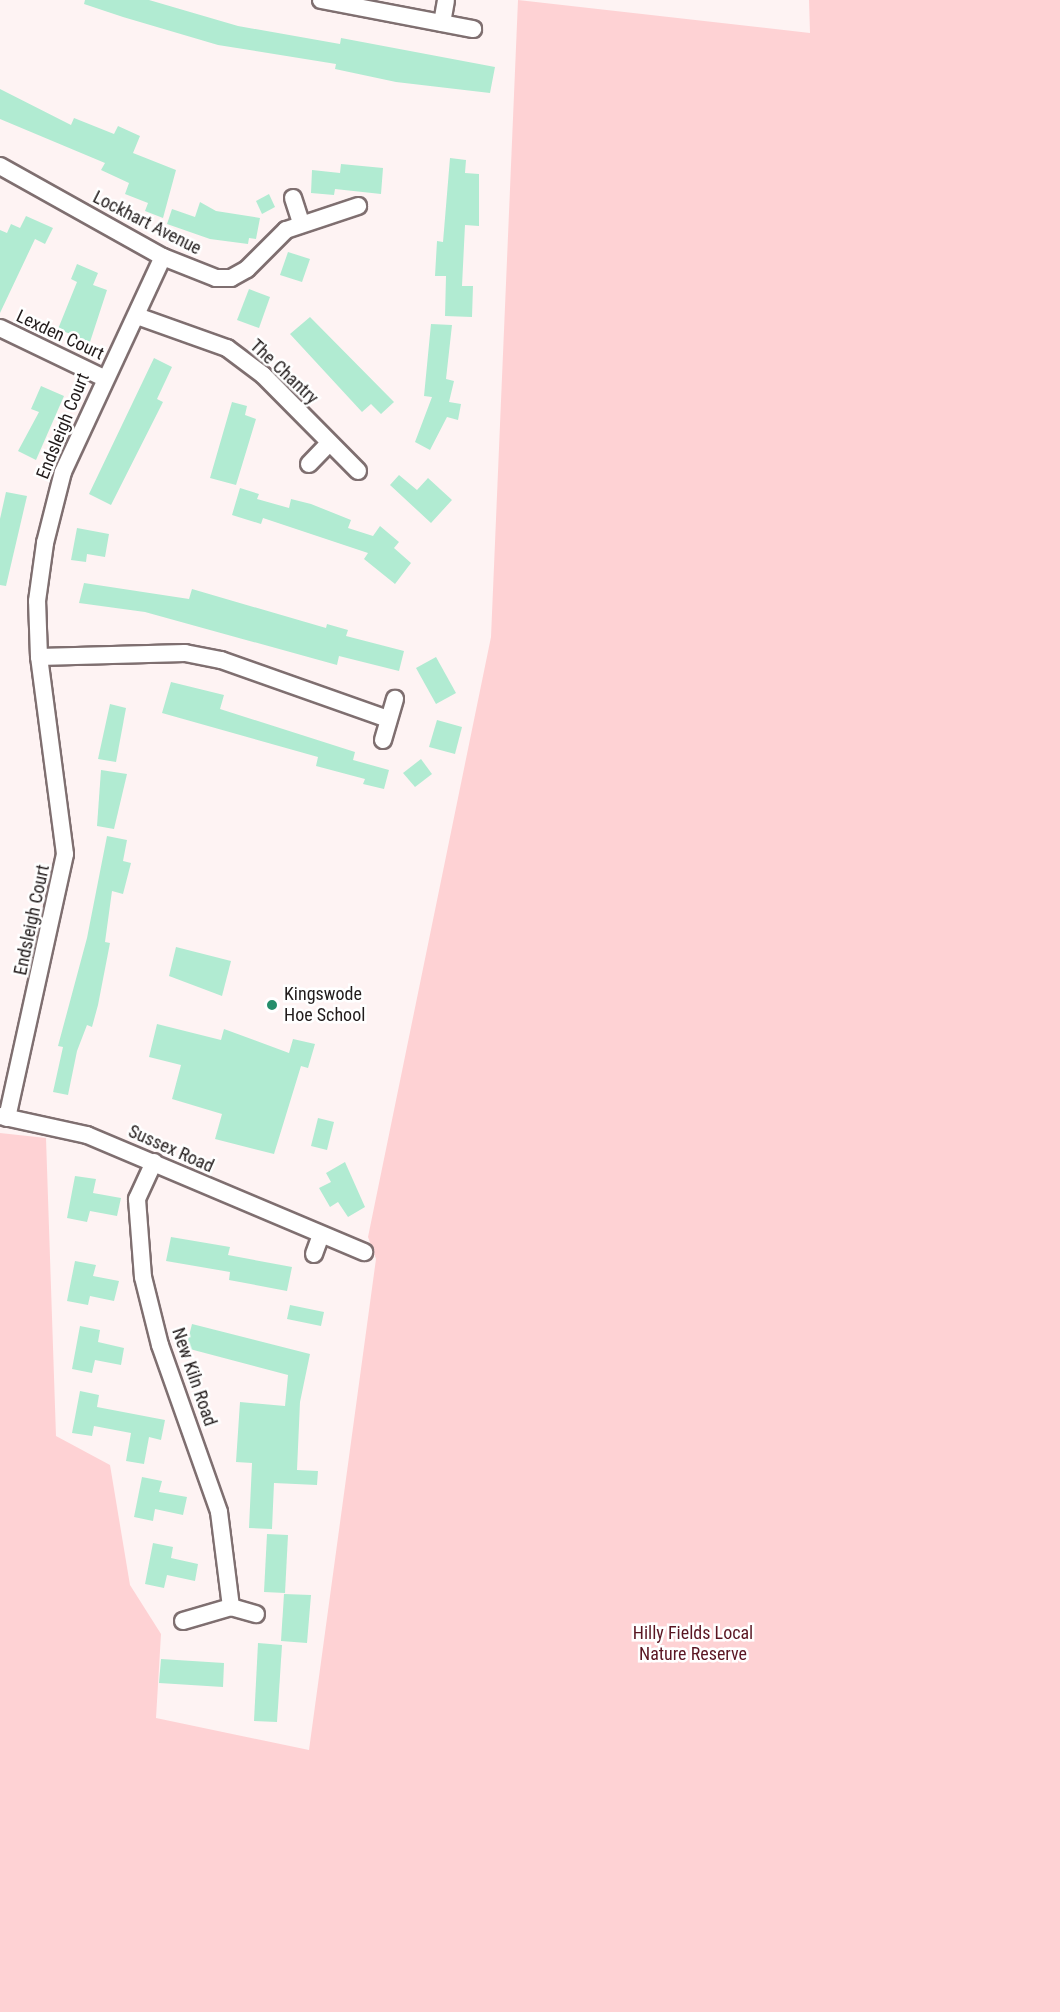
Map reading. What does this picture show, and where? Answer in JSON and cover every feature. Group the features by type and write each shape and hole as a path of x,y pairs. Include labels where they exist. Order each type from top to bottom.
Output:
{"street":[{"path":"321,0 473,29"},
{"path":"442,23 446,1"},
{"name":"Lockhart Avenue","path":"0,166 163,257 216,278 231,278 247,269 286,230 301,223 358,206"},
{"path":"293,198 301,223"},
{"name":"Endsleigh Court","path":"4,1117 65,854 39,657 37,601 52,507 104,378 137,316 163,257"},
{"name":"The Chantry","path":"137,316 227,348 263,375 358,471"},
{"name":"Lexden Court","path":"0,328 104,378"},
{"path":"309,464 329,443"},
{"path":"39,657 97,659 146,652 185,653 232,663 321,699 388,719"},
{"path":"383,740 395,699"},
{"name":"Sussex Road","path":"4,1117 87,1135 364,1252"},
{"name":"New Kiln Road","path":"154,1162 137,1199 143,1277 160,1345 219,1512 231,1607"},
{"path":"315,1254 321,1235"},
{"path":"183,1621 231,1607 256,1614"}],"green space":[{"name":"Hilly Fields Local Nature Reserve","path":"518,0 810,33 809,0 1060,0 1060,2012 0,2012 0,1133 46,1138 56,1436 110,1465 130,1585 161,1634 156,1718 309,1750 376,1259 368,1237 491,637"}],"building":[{"path":"85,0 149,0 238,26 340,44 341,38 495,67 490,93 396,82 335,69 336,64 218,45 84,4"},
{"path":"0,89 71,125 74,118 114,134 118,126 140,136 133,153 176,170 163,218 145,211 148,203 125,194 129,183 101,170 105,163 0,119"},
{"path":"450,158 466,160 465,173 479,174 479,226 465,225 462,286 473,286 472,317 445,316 446,276 435,276 437,241 443,242"},
{"path":"341,164 383,168 381,194 335,189 334,195 311,193 312,170 340,173"},
{"path":"269,194 275,207 262,214 256,201"},
{"path":"200,202 216,211 260,218 256,239 249,238 248,244 210,239 167,224 172,209 195,217"},
{"path":"26,216 53,228 45,244 35,239 0,313 0,230 7,233 11,224 20,228"},
{"path":"288,252 310,259 302,282 280,275"},
{"path":"77,264 98,273 93,285 107,290 90,342 58,329 77,282 71,279"},
{"path":"249,289 270,297 259,328 237,320"},
{"path":"310,317 394,402 381,414 371,404 362,412 290,334"},
{"path":"431,324 452,325 446,379 454,381 449,402 461,404 458,420 447,417 430,450 415,442 432,397 424,396"},
{"path":"154,358 172,367 157,399 163,402 111,505 89,494"},
{"path":"41,386 64,396 36,460 18,451 39,412 31,409"},
{"path":"232,402 247,406 245,415 256,419 236,485 210,478"},
{"path":"399,475 417,490 428,478 452,500 431,523 390,485"},
{"path":"240,488 259,494 257,499 289,508 291,499 311,504 351,520 348,528 373,536 380,526 399,542 394,548 411,563 395,584 364,559 368,553 263,518 261,524 232,515"},
{"path":"6,492 27,496 6,586 0,585 0,519"},
{"path":"77,528 109,534 105,557 87,554 86,562 71,560"},
{"path":"84,583 189,599 192,589 326,628 327,624 348,630 346,636 404,651 399,671 339,656 337,665 145,612 79,603"},
{"path":"436,657 456,693 436,704 416,668"},
{"path":"171,682 224,695 220,709 355,752 353,760 389,770 384,789 363,784 365,779 316,766 318,757 162,713"},
{"path":"110,704 126,708 116,762 98,759"},
{"path":"437,720 462,727 455,754 429,747"},
{"path":"421,759 432,774 415,787 403,773"},
{"path":"101,770 127,774 114,829 97,826"},
{"path":"107,836 127,840 123,861 131,863 123,894 112,891 105,942 110,943 98,1005 92,1027 87,1025 77,1051 68,1095 53,1092 63,1047 58,1046 87,938"},
{"path":"176,947 231,961 222,996 169,976"},
{"path":"157,1024 221,1040 224,1029 289,1053 293,1039 315,1044 308,1068 301,1066 274,1154 215,1139 222,1114 172,1099 181,1065 149,1057"},
{"path":"318,1118 334,1122 327,1150 311,1146"},
{"path":"345,1162 365,1207 348,1217 338,1202 330,1207 319,1188 331,1182 326,1173"},
{"path":"75,1176 96,1179 93,1193 121,1198 117,1216 90,1211 87,1222 67,1218"},
{"path":"171,1237 230,1247 228,1255 292,1267 287,1291 229,1280 230,1272 166,1261"},
{"path":"75,1261 96,1265 93,1276 119,1281 114,1301 90,1296 88,1305 67,1301"},
{"path":"290,1305 324,1312 321,1326 287,1319"},
{"path":"192,1324 310,1354 300,1402 297,1470 318,1471 317,1485 274,1483 272,1529 249,1528 252,1463 236,1462 240,1402 285,1406 288,1375 186,1348"},
{"path":"80,1326 100,1330 98,1342 124,1348 121,1365 95,1360 92,1373 72,1369"},
{"path":"80,1391 99,1395 97,1407 165,1420 161,1440 149,1437 144,1464 126,1461 131,1433 94,1426 92,1436 72,1433"},
{"path":"142,1477 162,1481 159,1492 187,1497 183,1515 155,1509 153,1521 134,1517"},
{"path":"267,1534 288,1535 285,1593 264,1592"},
{"path":"153,1543 173,1547 171,1558 198,1564 195,1581 167,1575 164,1588 145,1584"},
{"path":"284,1594 311,1595 307,1643 281,1641"},
{"path":"258,1643 282,1645 277,1722 254,1721"},
{"path":"161,1659 224,1663 223,1687 159,1683"}],"place":[{"name":"Kingswode Hoe School","path":"272,1005"}]}
